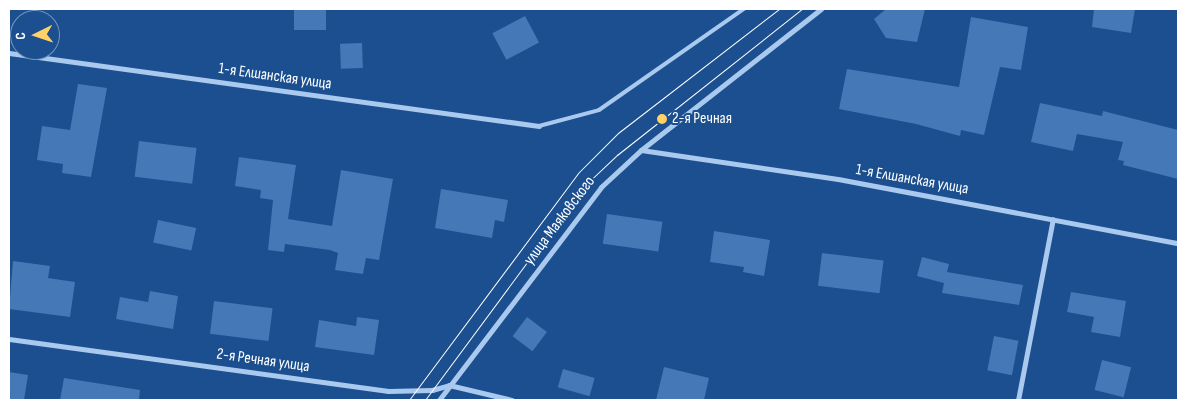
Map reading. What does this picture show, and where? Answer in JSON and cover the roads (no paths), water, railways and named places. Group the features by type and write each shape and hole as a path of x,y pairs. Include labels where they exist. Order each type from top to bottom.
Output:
{"street":[{"name":"улица Маяковского","path":"439,400 601,187 641,150 821,9"},
{"name":"1-я Елшанская улица","path":"9,53 539,126"},
{"name":"1-я Елшанская улица","path":"641,150 838,179 1178,243"},
{"path":"1018,400 1053,218"},
{"name":"2-я Речная улица","path":"9,339 388,391 432,390 449,385 512,400"}],"lane":[{"path":"539,126 600,110 744,9"}],"tram line":[{"path":"409,400 579,172 618,133 779,9"},
{"path":"425,400 581,189 617,155 802,9"}],"place":[{"name":"2-я Речная","path":"662,119"}]}
